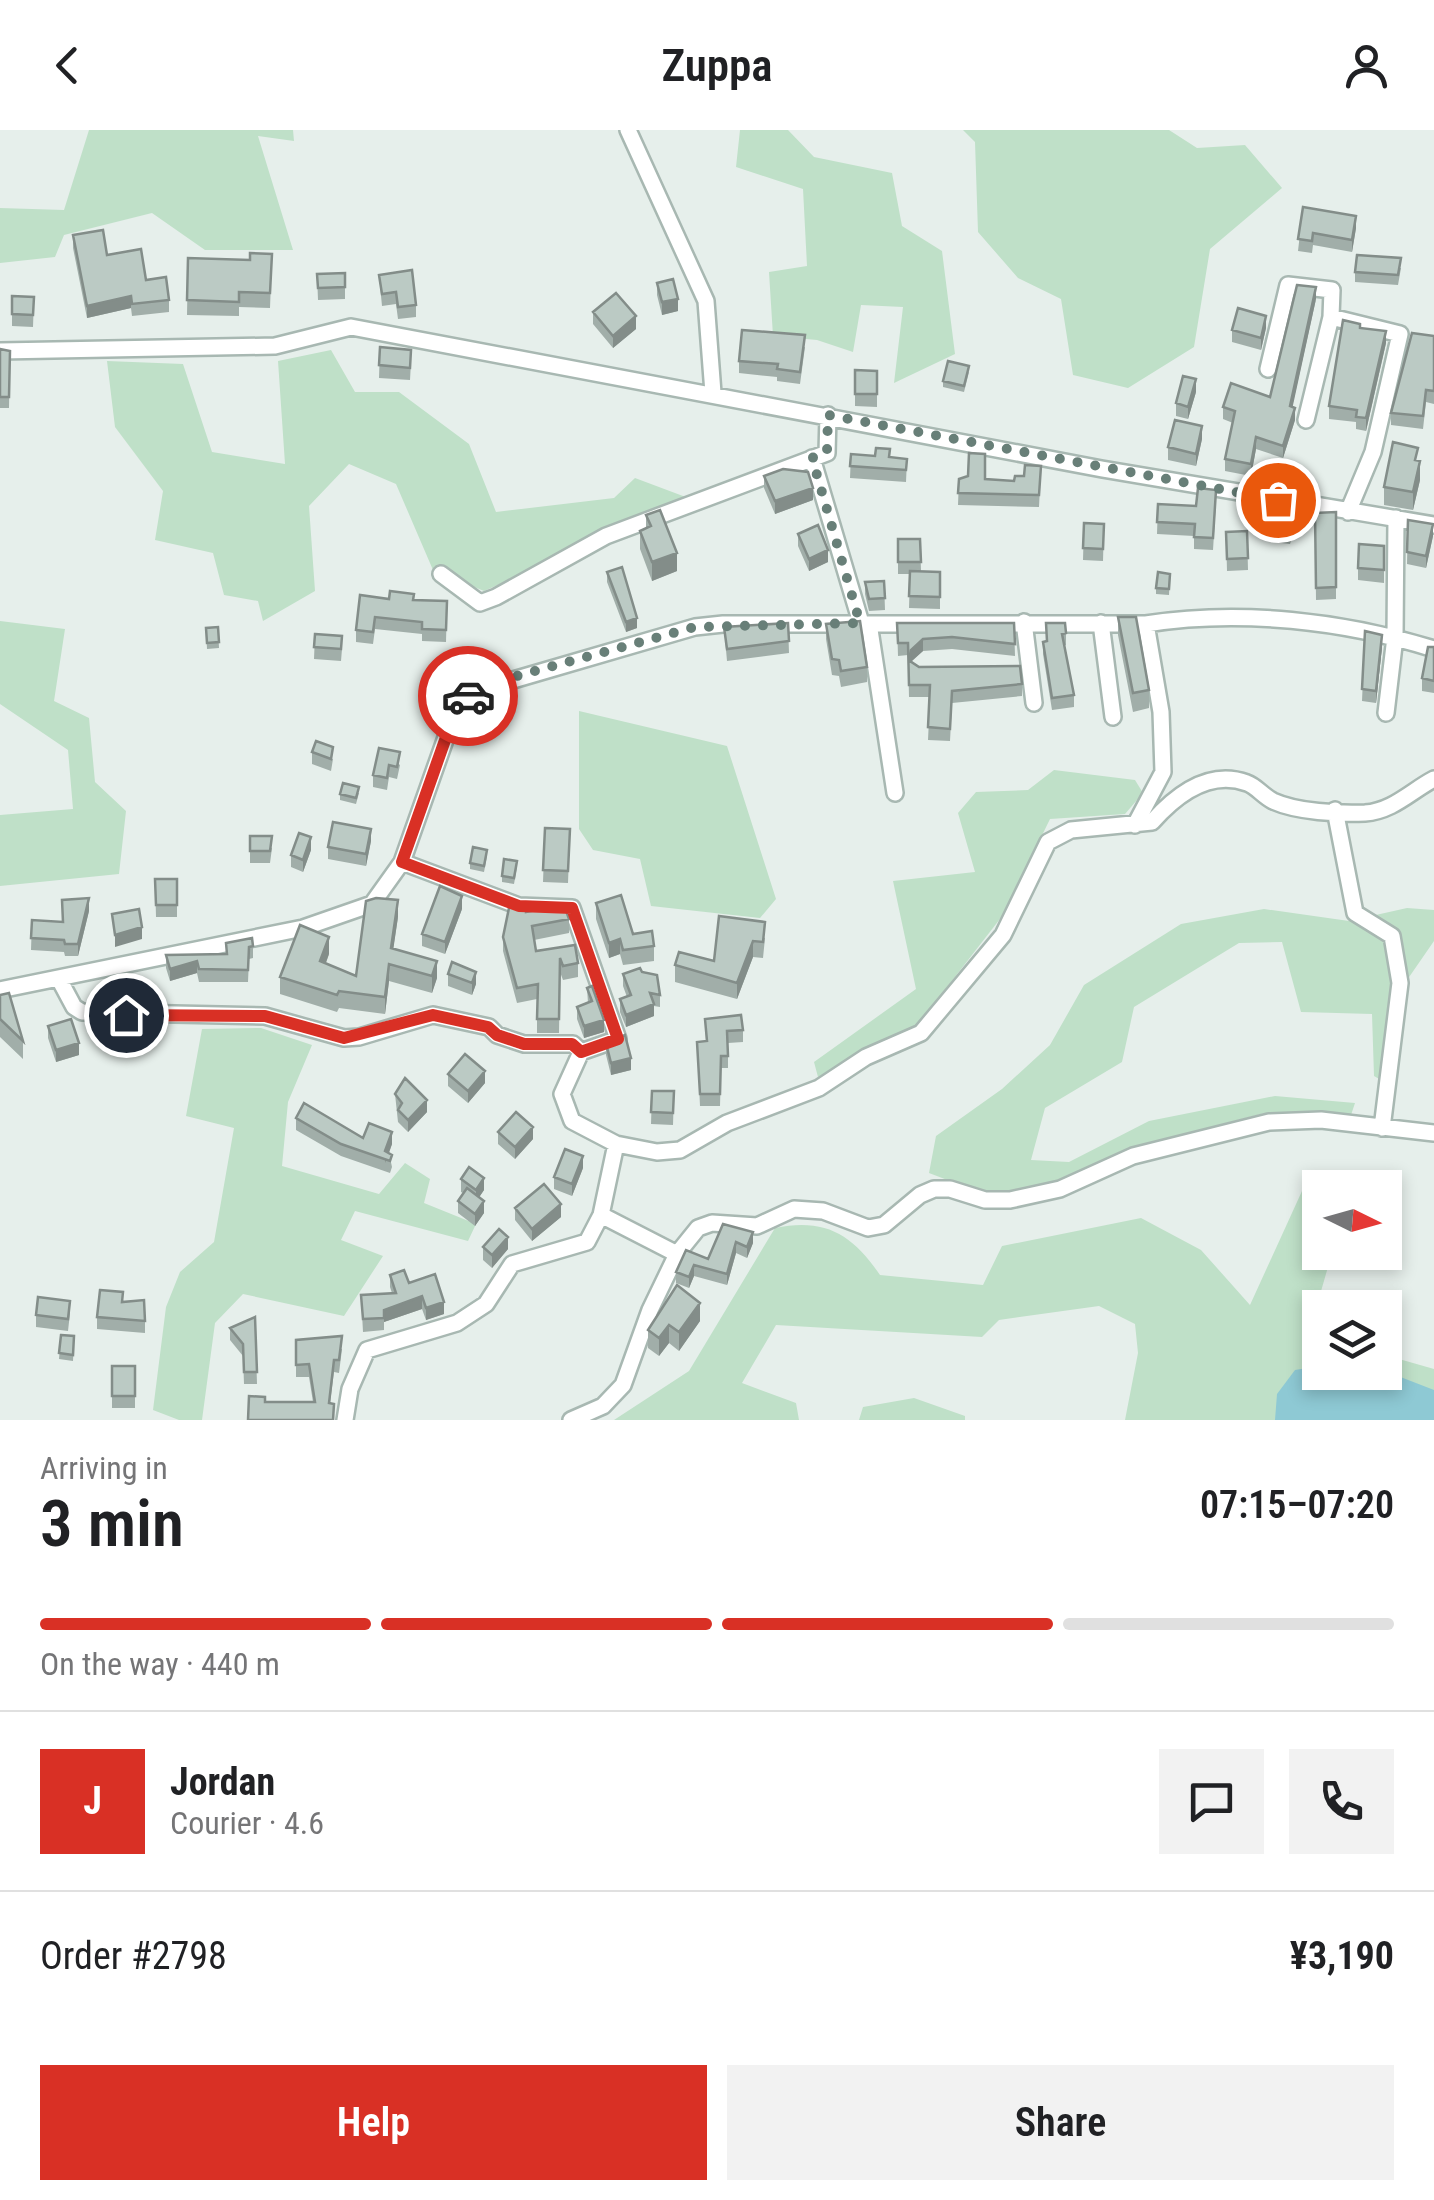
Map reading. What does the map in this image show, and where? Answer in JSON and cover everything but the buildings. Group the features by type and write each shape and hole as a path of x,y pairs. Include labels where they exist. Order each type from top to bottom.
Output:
{"street":[{"path":"628,130 706,301 714,394"},
{"path":"1268,369 1288,285 1332,290 1331,317 1306,420"},
{"path":"1331,317 1400,334 1373,452 1348,512"},
{"path":"0,351 274,346 351,327 1434,525"},
{"path":"441,574 480,603 606,536 827,452 828,415"},
{"path":"812,458 860,623 870,630 894,793"},
{"path":"1386,713 1395,637 1396,518"},
{"path":"0,990 334,918 372,904 402,862 450,726 472,692 695,627 1146,624 1193,616 1250,617 1395,637 1434,649"},
{"path":"1024,622 1034,703"},
{"path":"1101,623 1113,717"},
{"path":"1135,824 1163,772 1162,712 1146,624"},
{"path":"1011,667 1029,667"},
{"path":"402,862 519,906 572,908 618,1039 581,1052 562,1094 565,1109 572,1121 616,1144 657,1152 680,1150 727,1122 818,1088 866,1056 921,1033 1003,935 1048,842 1071,830 1152,822 1175,796 1190,787 1231,781 1248,783 1272,800 1293,807 1366,813 1392,807 1434,779"},
{"path":"1335,810 1355,914 1392,936 1400,982 1382,1128"},
{"path":"60,979 82,1012 265,1016 344,1038 369,1035 433,1015 488,1027 497,1035 524,1044 572,1044 581,1052"},
{"path":"572,1420 602,1406 623,1386 650,1310 677,1254 698,1228 712,1223 757,1226 794,1209 822,1211 868,1228 884,1226 920,1194 934,1189 950,1189 985,1200 1010,1200 1060,1189 1133,1156 1269,1122 1321,1120 1434,1133"},
{"path":"345,1420 350,1388 366,1350 457,1323 486,1304 512,1264 588,1242 601,1215 616,1144"},
{"path":"601,1215 677,1254"}],"green space":[{"path":"89,130 293,130 294,141 258,136 293,250 205,250 152,213 64,235 55,257 0,263 0,208 64,210"},
{"path":"740,130 788,130 814,157 892,173 902,226 942,251 955,354 894,383 903,307 861,305 853,352 817,340 773,336 769,272 807,266 803,189 736,167"},
{"path":"963,130 1169,130 1197,148 1245,145 1282,188 1210,249 1194,347 1128,388 1073,375 1061,299 1018,278 978,232 975,142"},
{"path":"331,350 355,392 399,392 469,444 496,512 614,498 635,478 691,499 484,591 433,570 396,484 349,464 309,506 315,591 263,621 258,601 224,595 213,553 155,540 163,491 115,427 107,361 183,364 212,452 285,464 278,361"},
{"path":"0,621 65,629 54,701 89,718 95,782 126,811 119,874 0,886 0,815 73,809 68,750 0,704"},
{"path":"579,711 727,746 776,899 760,918 651,906 640,859 593,850 579,829"},
{"path":"1054,770 1135,780 1143,793 1125,814 1050,819 1003,915 913,1031 818,1077 814,1062 916,989 893,881 975,872 958,813 976,792 1028,790"},
{"path":"1407,908 1434,910 1434,941 1405,983 1393,1087 1374,1076 1372,1014 1301,1012 1282,942 1239,943 1134,1007 1122,1062 1045,1108 1031,1160 1069,1162 1149,1121 1275,1096 1355,1103 1351,1115 1265,1113 1137,1146 1045,1187 992,1197 929,1173 936,1136 1002,1089 1050,1045 1084,985 1181,924 1264,909 1349,921"},
{"path":"261,1028 312,1045 288,1102 282,1166 379,1194 405,1163 430,1179 424,1203 476,1224 468,1241 355,1211 341,1240 383,1256 344,1316 243,1294 215,1323 202,1420 179,1420 153,1410 166,1307 180,1272 214,1242 234,1128 186,1116 202,1029"},
{"path":"1302,1191 1302,1270 1327,1270 1321,1290 1302,1290 1302,1390 1402,1390 1402,1360 1434,1369 1434,1420 1125,1420 1138,1353 1135,1324 1099,1306 999,1320 982,1337 776,1325 742,1383 796,1403 799,1420 614,1420 689,1371 775,1228 809,1225 836,1232 859,1249 880,1275 983,1285 1002,1246 1141,1218 1201,1250 1250,1305"},
{"path":"914,1398 965,1416 965,1420 859,1420 863,1407"}],"water":[{"path":"1302,1369 1302,1390 1402,1390 1402,1378 1434,1390 1434,1420 1275,1420 1277,1394 1295,1370"}],"way so far":[{"path":"468,696 488,684 695,627 860,623 812,458 827,452 828,415 1278,500"}],"route":[{"path":"126,1015 265,1016 326,1035 359,1038 433,1015 488,1027 497,1035 524,1044 572,1044 581,1052 618,1039 582,947 572,908 519,906 402,862 419,823 450,726 468,696"}]}
